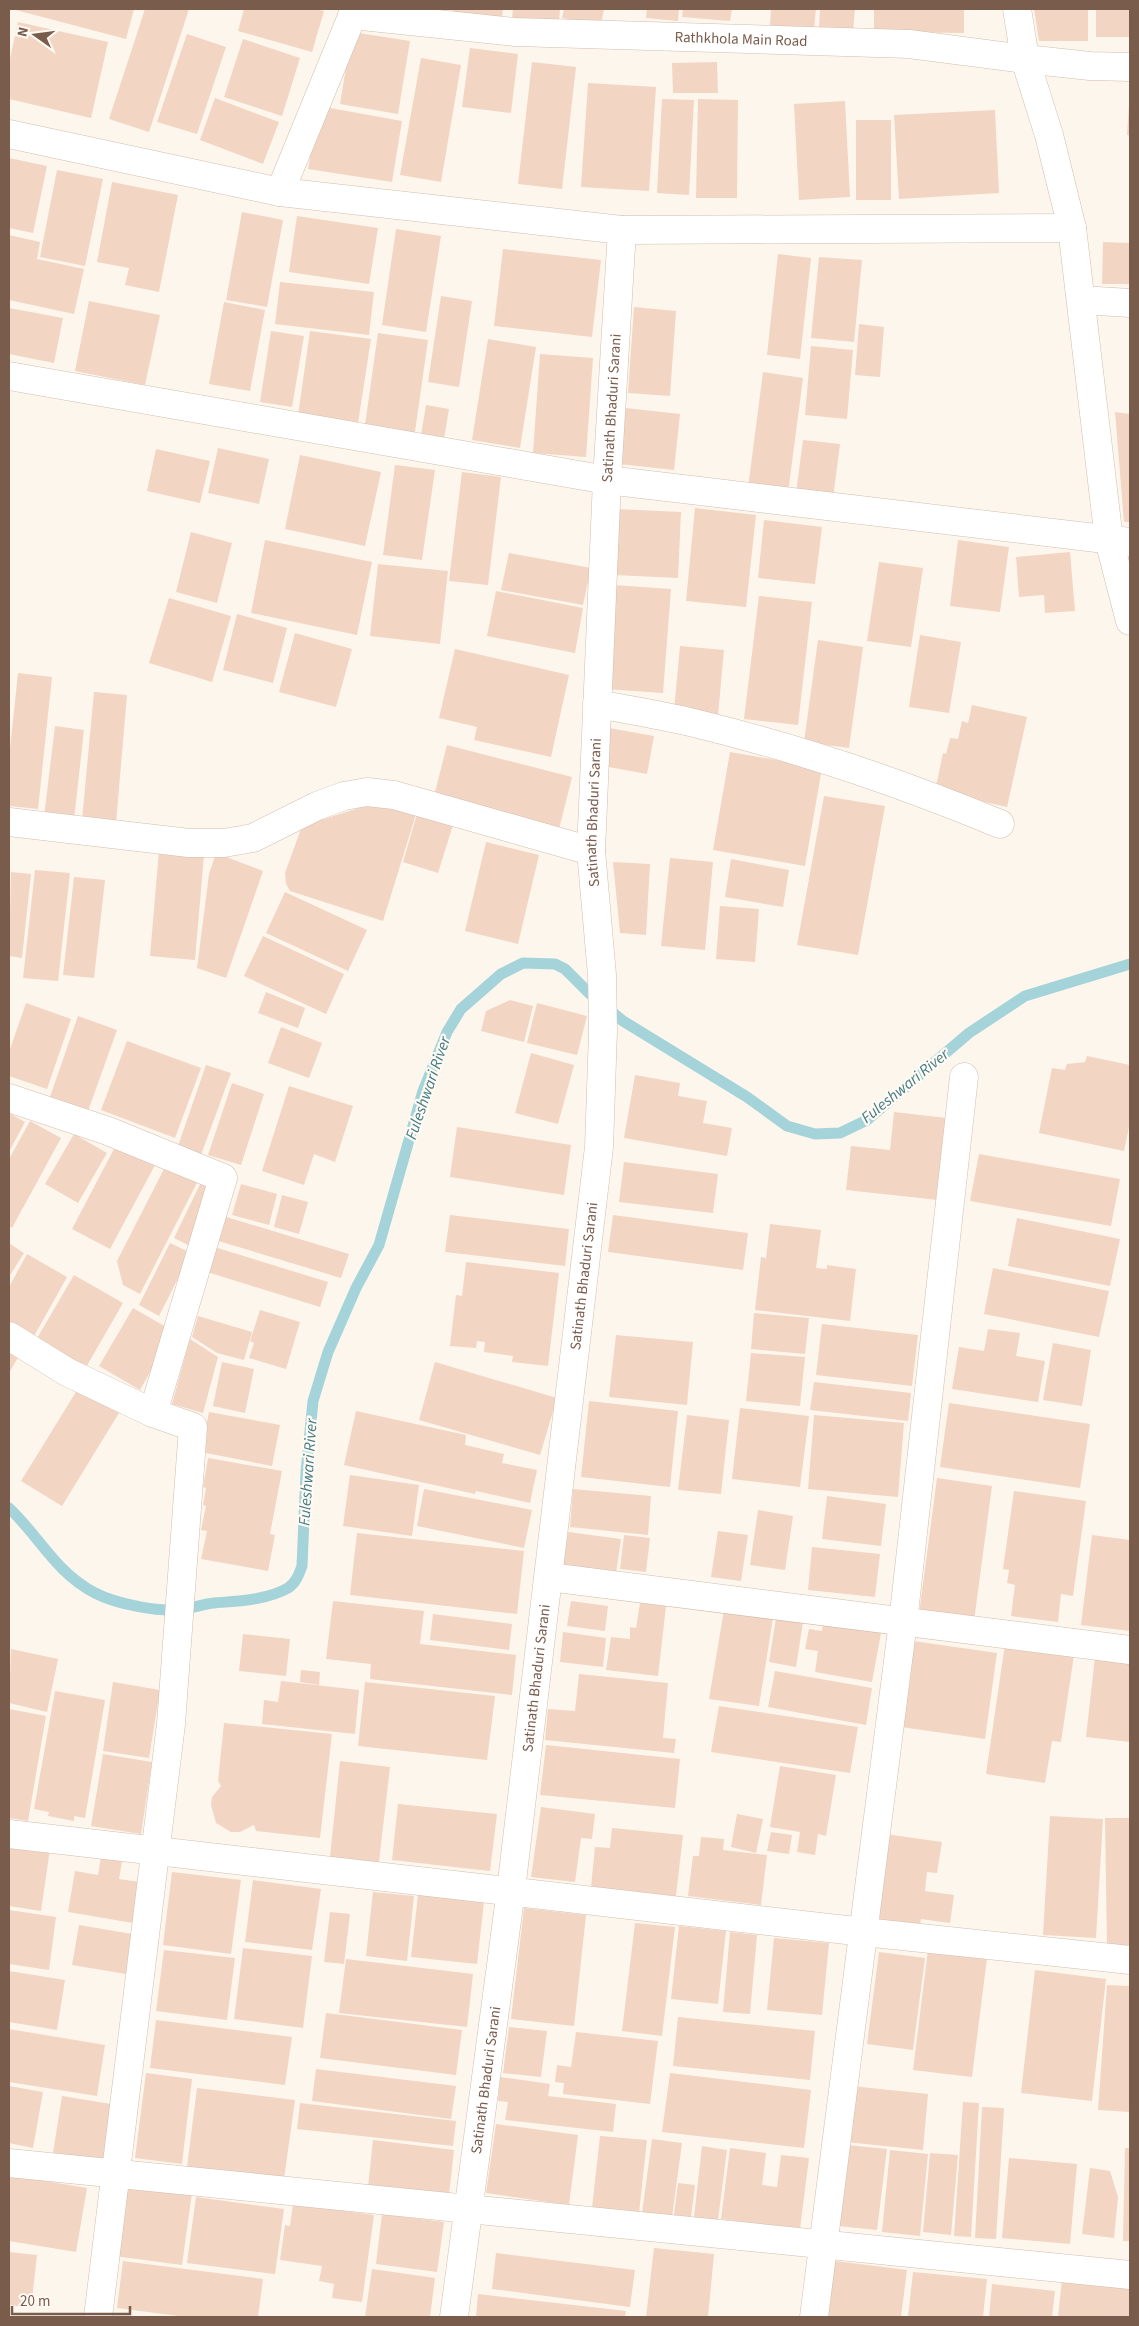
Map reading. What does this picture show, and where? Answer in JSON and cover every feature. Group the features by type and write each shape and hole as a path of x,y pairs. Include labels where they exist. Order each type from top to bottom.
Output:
{"street":[{"path":"1017,9 1025,60 1049,136 1072,228 1081,300 1120,541 1130,621"},
{"path":"280,192 353,12"},
{"name":"Rathkhola Main Road","path":"353,12 515,32 909,44 1025,60 1090,66 1130,67"},
{"path":"9,134 280,192 622,230 1072,228"},
{"name":"Satinath Bhaduri Sarani","path":"454,2317 470,2209 511,1890 599,1147 604,1031 602,974 591,851 606,480 622,230"},
{"path":"1081,300 1130,303"},
{"path":"9,376 606,480 1120,541"},
{"path":"597,704 693,722 778,746 874,776 1000,824"},
{"path":"9,822 189,843 224,843 253,838 317,806 344,796 367,792 394,795 591,851"},
{"path":"814,2317 903,1622 964,1077"},
{"path":"9,1098 108,1131 223,1178 153,1413"},
{"path":"9,1336 67,1372 153,1413 193,1427 177,1656 156,1851 98,2317"},
{"path":"548,1577 1130,1650"},
{"path":"9,1834 511,1890 864,1932 1130,1960"},
{"path":"9,2163 1130,2276"}],"building":[{"path":"12,9 134,9 126,39"},
{"path":"145,9 189,9 149,132 109,119"},
{"path":"244,9 315,9 324,11 312,52 238,31"},
{"path":"453,9 503,9 502,18 452,12"},
{"path":"513,9 560,9 559,22 512,18"},
{"path":"564,9 604,9 601,25 562,18"},
{"path":"647,9 679,9 678,21 646,18"},
{"path":"683,9 732,9 730,21 682,17"},
{"path":"771,9 816,9 814,30 770,25"},
{"path":"820,9 855,9 853,32 819,28"},
{"path":"874,9 964,9 964,33 874,32"},
{"path":"1034,9 1088,9 1088,41 1039,41"},
{"path":"1096,9 1130,9 1130,37 1096,37"},
{"path":"18,22 108,42 91,118 9,99 9,63"},
{"path":"352,32 410,41 398,114 340,104"},
{"path":"187,34 226,47 197,134 157,122"},
{"path":"243,39 300,58 282,116 224,97"},
{"path":"470,48 518,54 511,113 462,107"},
{"path":"421,58 461,65 441,182 400,175"},
{"path":"532,62 576,67 562,189 518,184"},
{"path":"717,62 718,93 673,93 672,63"},
{"path":"588,83 656,87 649,191 581,187"},
{"path":"215,98 279,122 263,164 200,140"},
{"path":"662,99 694,100 689,195 657,193"},
{"path":"698,99 738,100 737,198 696,198"},
{"path":"845,101 850,197 799,200 794,104"},
{"path":"1130,103 1130,136 1127,135"},
{"path":"319,106 402,121 392,182 308,169"},
{"path":"995,110 999,193 899,199 894,115"},
{"path":"856,120 891,120 891,200 856,200"},
{"path":"9,158 47,166 33,233 9,228"},
{"path":"57,170 103,179 85,266 40,257"},
{"path":"112,182 178,195 159,292 125,285 129,268 97,262"},
{"path":"242,212 283,220 267,307 226,300"},
{"path":"297,216 378,228 369,284 289,272"},
{"path":"396,229 441,236 426,332 382,325"},
{"path":"9,235 40,242 37,259 84,269 74,314 9,300"},
{"path":"1103,242 1130,243 1130,284 1102,284"},
{"path":"503,249 601,260 592,337 494,326"},
{"path":"778,254 811,258 800,359 767,355"},
{"path":"819,257 862,260 854,342 811,338"},
{"path":"280,282 374,292 369,335 275,324"},
{"path":"441,296 472,301 459,387 428,382"},
{"path":"89,301 160,315 145,385 75,371"},
{"path":"224,302 265,310 250,391 209,384"},
{"path":"634,307 676,311 670,396 628,393"},
{"path":"9,308 63,318 54,363 9,354"},
{"path":"859,324 884,327 880,377 855,375"},
{"path":"271,331 304,336 292,407 260,402"},
{"path":"310,331 371,339 358,423 298,415"},
{"path":"378,333 428,340 414,439 364,432"},
{"path":"488,339 536,347 520,448 472,440"},
{"path":"811,346 853,350 847,419 805,415"},
{"path":"540,354 593,358 586,457 533,453"},
{"path":"763,372 803,378 788,493 748,488"},
{"path":"426,405 449,409 444,439 421,435"},
{"path":"626,408 680,414 674,470 619,464"},
{"path":"1115,412 1130,414 1130,522 1124,522"},
{"path":"803,440 840,444 833,498 796,493"},
{"path":"218,448 269,459 259,504 208,493"},
{"path":"156,449 210,461 200,503 147,491"},
{"path":"300,455 381,472 365,546 285,529"},
{"path":"395,465 435,470 422,560 383,555"},
{"path":"462,472 501,477 488,585 449,581"},
{"path":"695,508 756,515 746,607 686,601"},
{"path":"616,509 681,512 678,578 614,575"},
{"path":"764,520 822,527 815,584 758,578"},
{"path":"191,532 232,543 217,603 176,592"},
{"path":"265,540 372,562 357,635 251,613"},
{"path":"958,540 1009,547 1000,612 950,606"},
{"path":"1070,552 1075,611 1045,613 1044,595 1019,597 1016,557"},
{"path":"509,553 591,568 583,605 501,590"},
{"path":"879,562 923,568 911,647 867,641"},
{"path":"378,564 448,571 440,644 370,636"},
{"path":"614,585 671,589 663,693 606,689"},
{"path":"496,591 583,608 575,653 487,636"},
{"path":"759,596 812,602 798,725 744,719"},
{"path":"169,598 231,616 212,682 149,663"},
{"path":"237,614 287,628 273,683 223,670"},
{"path":"295,633 352,649 336,707 279,692"},
{"path":"920,635 961,642 949,713 909,707"},
{"path":"818,640 863,647 849,748 804,742"},
{"path":"680,646 724,650 718,715 674,711"},
{"path":"455,649 569,675 551,757 474,740 477,727 439,718"},
{"path":"18,673 52,677 38,809 9,806 9,758"},
{"path":"94,692 127,695 116,823 82,820"},
{"path":"972,705 1027,717 1007,807 935,791 943,753 946,754 950,738 958,739 962,721 968,723"},
{"path":"55,726 84,730 74,820 44,817"},
{"path":"609,728 654,736 647,774 603,766"},
{"path":"447,745 572,777 559,829 434,796"},
{"path":"730,752 822,768 805,866 713,850"},
{"path":"824,796 885,806 858,955 797,945"},
{"path":"378,802 416,814 383,921 290,891 286,884 285,873 302,826"},
{"path":"417,814 453,825 438,873 403,862"},
{"path":"486,842 539,855 518,944 465,931"},
{"path":"159,851 204,855 195,960 150,956"},
{"path":"216,853 263,871 226,978 197,968 209,874"},
{"path":"670,858 713,862 705,950 661,946"},
{"path":"731,859 789,870 783,907 725,897"},
{"path":"613,862 650,864 646,935 620,933"},
{"path":"35,870 70,873 58,981 23,978"},
{"path":"11,872 31,874 22,958 9,956"},
{"path":"74,877 105,880 94,978 63,975"},
{"path":"285,892 367,930 348,971 266,933"},
{"path":"720,906 759,909 755,962 716,959"},
{"path":"263,936 344,974 326,1014 244,976"},
{"path":"266,992 305,1008 298,1028 258,1013"},
{"path":"510,1000 533,1006 524,1042 481,1031 486,1011"},
{"path":"26,1003 71,1019 47,1089 9,1076 9,1052"},
{"path":"537,1003 587,1016 577,1055 527,1043"},
{"path":"78,1016 117,1030 88,1111 50,1097"},
{"path":"281,1027 322,1043 309,1078 268,1063"},
{"path":"127,1041 201,1068 175,1138 101,1110"},
{"path":"531,1053 574,1065 558,1124 515,1113"},
{"path":"1087,1056 1130,1065 1130,1122 1124,1151 1039,1133 1052,1068 1065,1070 1067,1064 1085,1062"},
{"path":"206,1065 231,1073 201,1155 178,1146"},
{"path":"635,1075 680,1083 678,1096 707,1101 703,1123 732,1128 727,1156 624,1138"},
{"path":"232,1083 264,1094 241,1165 208,1155"},
{"path":"289,1086 353,1106 335,1162 314,1154 304,1185 262,1171"},
{"path":"894,1112 947,1118 938,1200 846,1190 851,1146 890,1150"},
{"path":"9,1113 25,1122 9,1152"},
{"path":"30,1121 61,1138 12,1228 9,1226 9,1159"},
{"path":"457,1127 571,1145 564,1195 450,1177"},
{"path":"74,1134 107,1153 78,1203 45,1184"},
{"path":"116,1145 155,1165 110,1249 72,1229"},
{"path":"979,1154 1120,1179 1111,1226 970,1201"},
{"path":"624,1162 718,1174 713,1213 619,1202"},
{"path":"167,1163 199,1179 140,1294 123,1285 117,1261"},
{"path":"203,1178 217,1185 188,1245 174,1238"},
{"path":"241,1184 277,1194 269,1225 232,1215"},
{"path":"282,1195 308,1202 299,1234 274,1227"},
{"path":"450,1215 569,1229 565,1266 445,1252"},
{"path":"613,1215 748,1233 743,1270 608,1252"},
{"path":"223,1216 349,1254 341,1278 215,1240"},
{"path":"1017,1218 1120,1239 1110,1286 1008,1266"},
{"path":"770,1224 821,1230 816,1268 827,1269 827,1265 856,1269 850,1321 755,1310 761,1257 766,1258"},
{"path":"9,1243 24,1253 9,1277"},
{"path":"170,1243 191,1253 159,1316 139,1305"},
{"path":"211,1246 328,1282 320,1307 204,1271"},
{"path":"27,1254 67,1277 33,1338 9,1324 9,1287"},
{"path":"466,1262 559,1273 548,1366 512,1362 513,1356 484,1352 485,1342 477,1341 476,1348 450,1346 456,1295 462,1296"},
{"path":"993,1268 1109,1291 1099,1337 984,1314"},
{"path":"74,1275 123,1303 85,1369 36,1340"},
{"path":"133,1308 173,1331 140,1390 99,1366"},
{"path":"260,1310 300,1322 286,1369 249,1358 254,1343 250,1341"},
{"path":"754,1313 809,1318 805,1354 751,1349"},
{"path":"198,1316 252,1332 244,1360 217,1353 192,1337"},
{"path":"822,1324 918,1335 912,1386 816,1375"},
{"path":"988,1329 1020,1333 1016,1356 1045,1361 1038,1402 952,1389 959,1347 984,1351"},
{"path":"616,1335 693,1342 687,1405 609,1397"},
{"path":"190,1339 218,1357 203,1413 172,1404"},
{"path":"1053,1343 1091,1350 1082,1406 1043,1400"},
{"path":"9,1347 20,1354 9,1373"},
{"path":"751,1353 805,1357 800,1406 746,1401"},
{"path":"222,1362 254,1369 245,1413 213,1406"},
{"path":"435,1362 557,1398 540,1455 419,1420"},
{"path":"814,1382 911,1393 908,1421 810,1410"},
{"path":"79,1387 119,1413 62,1506 21,1481"},
{"path":"589,1401 678,1411 670,1487 581,1477"},
{"path":"949,1403 1090,1424 1080,1488 940,1467"},
{"path":"740,1408 809,1416 800,1487 732,1479"},
{"path":"356,1411 466,1435 465,1445 504,1454 502,1463 537,1470 530,1503 476,1491 475,1494 344,1465"},
{"path":"209,1412 280,1425 272,1466 201,1452"},
{"path":"687,1415 729,1420 721,1494 678,1490"},
{"path":"814,1415 904,1423 898,1497 808,1489"},
{"path":"208,1458 282,1471 270,1534 275,1535 268,1571 201,1559 207,1531 201,1530 206,1506 203,1505 206,1488 203,1487"},
{"path":"350,1475 419,1485 412,1536 343,1526"},
{"path":"937,1478 992,1486 974,1621 919,1614"},
{"path":"424,1489 532,1510 524,1548 417,1526"},
{"path":"573,1489 651,1496 648,1535 570,1527"},
{"path":"1014,1491 1086,1501 1073,1596 1061,1594 1058,1622 1011,1616 1015,1585 1007,1583 1009,1570 1003,1569"},
{"path":"827,1496 886,1504 881,1546 822,1539"},
{"path":"758,1510 793,1516 785,1570 750,1565"},
{"path":"718,1531 748,1535 741,1581 711,1577"},
{"path":"568,1532 621,1539 616,1573 563,1567"},
{"path":"357,1533 524,1551 517,1614 350,1595"},
{"path":"624,1535 650,1538 646,1572 620,1569"},
{"path":"1092,1535 1130,1540 1130,1631 1081,1625"},
{"path":"812,1547 880,1554 875,1597 808,1590"},
{"path":"333,1601 424,1611 420,1644 516,1655 512,1695 370,1679 371,1664 326,1659"},
{"path":"571,1601 608,1606 605,1631 567,1626"},
{"path":"640,1603 666,1606 658,1676 606,1670 611,1637 630,1639 630,1627 636,1628"},
{"path":"724,1610 773,1618 759,1706 709,1699"},
{"path":"433,1614 512,1624 509,1650 430,1640"},
{"path":"776,1618 803,1622 796,1667 769,1662"},
{"path":"823,1623 881,1633 872,1682 815,1672 818,1651 805,1649 809,1629 822,1631"},
{"path":"563,1632 606,1638 603,1667 560,1662"},
{"path":"243,1634 290,1639 286,1676 239,1671"},
{"path":"913,1641 997,1653 985,1739 901,1727"},
{"path":"1005,1644 1074,1655 1061,1742 1052,1741 1045,1783 986,1774"},
{"path":"11,1649 58,1659 47,1712 9,1703"},
{"path":"1095,1657 1130,1661 1130,1742 1086,1737"},
{"path":"301,1670 320,1672 319,1685 300,1682"},
{"path":"775,1671 872,1688 866,1725 768,1707"},
{"path":"579,1674 668,1683 663,1738 676,1739 674,1753 545,1740 548,1709 575,1711"},
{"path":"281,1681 359,1690 355,1734 262,1724 264,1700 278,1702"},
{"path":"113,1682 160,1690 149,1758 103,1751"},
{"path":"365,1682 495,1696 487,1760 358,1746"},
{"path":"55,1691 105,1700 85,1818 74,1816 74,1821 48,1816 49,1812 34,1809"},
{"path":"719,1706 858,1727 850,1773 711,1752"},
{"path":"9,1709 46,1716 28,1821 9,1818"},
{"path":"224,1723 332,1734 320,1838 256,1831 254,1825 240,1832 231,1832 216,1823 211,1805 212,1797 221,1786 218,1781"},
{"path":"546,1745 680,1759 675,1808 540,1795"},
{"path":"103,1754 152,1762 141,1834 91,1826"},
{"path":"340,1761 390,1767 379,1862 330,1857"},
{"path":"780,1766 836,1775 826,1836 818,1834 815,1855 797,1852 800,1832 770,1827"},
{"path":"398,1804 497,1814 490,1871 392,1860"},
{"path":"541,1807 595,1814 592,1839 581,1838 575,1882 531,1877"},
{"path":"737,1814 763,1819 756,1853 731,1847"},
{"path":"1050,1816 1103,1819 1096,1938 1043,1935"},
{"path":"1105,1818 1130,1818 1130,1946 1107,1947"},
{"path":"612,1828 683,1835 676,1896 591,1887 595,1847 610,1848"},
{"path":"771,1832 792,1835 789,1854 767,1851"},
{"path":"885,1834 942,1842 937,1873 927,1872 925,1891 954,1895 950,1923 921,1919 920,1925 874,1919"},
{"path":"701,1837 724,1839 723,1850 767,1855 761,1905 688,1896 693,1856 699,1856"},
{"path":"9,1844 50,1849 41,1911 9,1906"},
{"path":"101,1857 122,1861 119,1879 140,1882 133,1923 68,1912 75,1871 98,1875"},
{"path":"172,1872 241,1880 231,1954 163,1945"},
{"path":"253,1880 321,1889 312,1950 245,1942"},
{"path":"373,1892 414,1896 407,1961 366,1956"},
{"path":"418,1895 484,1902 477,1964 411,1957"},
{"path":"524,1908 586,1915 574,2026 511,2019"},
{"path":"9,1910 56,1917 49,1970 9,1964"},
{"path":"330,1912 350,1914 344,1964 324,1962"},
{"path":"635,1923 675,1927 662,2036 622,2031"},
{"path":"79,1925 132,1934 126,1974 72,1965"},
{"path":"679,1926 726,1931 718,2004 671,1999"},
{"path":"730,1932 757,1935 750,2014 723,2012"},
{"path":"774,1938 829,1943 822,2015 767,2010"},
{"path":"243,1948 312,1956 303,2028 234,2019"},
{"path":"164,1950 235,1958 227,2020 156,2011"},
{"path":"928,1950 987,1958 972,2077 913,2070"},
{"path":"879,1952 925,1958 913,2050 867,2044"},
{"path":"346,1959 473,1974 467,2027 339,2013"},
{"path":"1035,1970 1106,1979 1092,2101 1021,2093"},
{"path":"9,1971 65,1980 57,2030 9,2022"},
{"path":"1107,1985 1130,1986 1130,2112 1098,2110"},
{"path":"326,2013 462,2030 456,2075 320,2058"},
{"path":"678,2017 815,2031 810,2080 673,2066"},
{"path":"156,2020 292,2037 285,2085 150,2068"},
{"path":"509,2027 547,2031 541,2077 503,2073"},
{"path":"9,2029 105,2045 97,2096 9,2082"},
{"path":"576,2032 658,2041 650,2104 563,2094 564,2083 555,2082 557,2065 571,2067"},
{"path":"316,2069 456,2086 451,2119 312,2101"},
{"path":"146,2073 192,2079 182,2164 135,2158"},
{"path":"670,2073 811,2090 804,2148 662,2132"},
{"path":"500,2077 550,2084 548,2096 616,2104 613,2132 505,2120 508,2102 498,2101"},
{"path":"9,2086 43,2092 33,2148 9,2143"},
{"path":"852,2086 928,2094 923,2150 846,2142"},
{"path":"197,2088 295,2100 284,2179 187,2167"},
{"path":"62,2096 111,2104 103,2160 53,2153"},
{"path":"963,2102 979,2103 971,2237 954,2236"},
{"path":"300,2103 456,2121 453,2146 297,2129"},
{"path":"982,2107 1004,2108 996,2239 975,2238"},
{"path":"496,2124 578,2135 569,2205 486,2193"},
{"path":"600,2136 647,2140 639,2213 592,2208"},
{"path":"652,2139 682,2143 672,2217 642,2213"},
{"path":"373,2140 454,2150 449,2195 368,2187"},
{"path":"847,2145 887,2149 877,2230 838,2226"},
{"path":"702,2146 727,2150 718,2220 694,2217"},
{"path":"730,2148 766,2153 762,2185 777,2187 781,2155 809,2158 800,2229 721,2219"},
{"path":"1125,2148 1130,2148 1130,2241 1123,2241"},
{"path":"890,2150 928,2154 920,2236 882,2232"},
{"path":"930,2153 958,2155 951,2235 923,2232"},
{"path":"1009,2158 1077,2164 1070,2244 1002,2238"},
{"path":"1090,2168 1110,2171 1118,2197 1114,2238 1082,2234"},
{"path":"9,2175 87,2188 76,2252 9,2241"},
{"path":"678,2183 695,2185 691,2217 674,2215"},
{"path":"124,2184 192,2193 182,2265 114,2256"},
{"path":"196,2197 284,2209 275,2274 187,2263"},
{"path":"293,2204 374,2215 362,2302 332,2298 334,2284 319,2281 322,2266 280,2260 285,2225 290,2226"},
{"path":"382,2214 444,2222 437,2272 376,2264"},
{"path":"654,2248 714,2254 708,2317 646,2317"},
{"path":"9,2252 37,2255 31,2308 9,2305"},
{"path":"496,2253 635,2270 630,2307 492,2289"},
{"path":"123,2261 263,2279 258,2317 186,2317 117,2308"},
{"path":"835,2261 907,2270 901,2317 828,2317"},
{"path":"372,2269 435,2278 430,2317 365,2317"},
{"path":"913,2272 987,2279 983,2317 908,2317"},
{"path":"1062,2279 1130,2286 1130,2317 1058,2317"},
{"path":"992,2284 1055,2291 1052,2317 989,2317"},
{"path":"478,2294 626,2311 625,2317 476,2317"}],"waterway":[{"name":"Fuleshwari River","path":"9,1508 59,1565 81,1585 104,1597 126,1604 151,1609 184,1609 271,1595 293,1584 302,1566 306,1472 313,1401 328,1352 356,1288 379,1245 423,1091 447,1032 461,1009 501,974 523,963 555,964 565,969 590,994 623,1021 747,1097 787,1126 815,1134 840,1133 867,1120 969,1033 1025,996 1130,964"}]}
